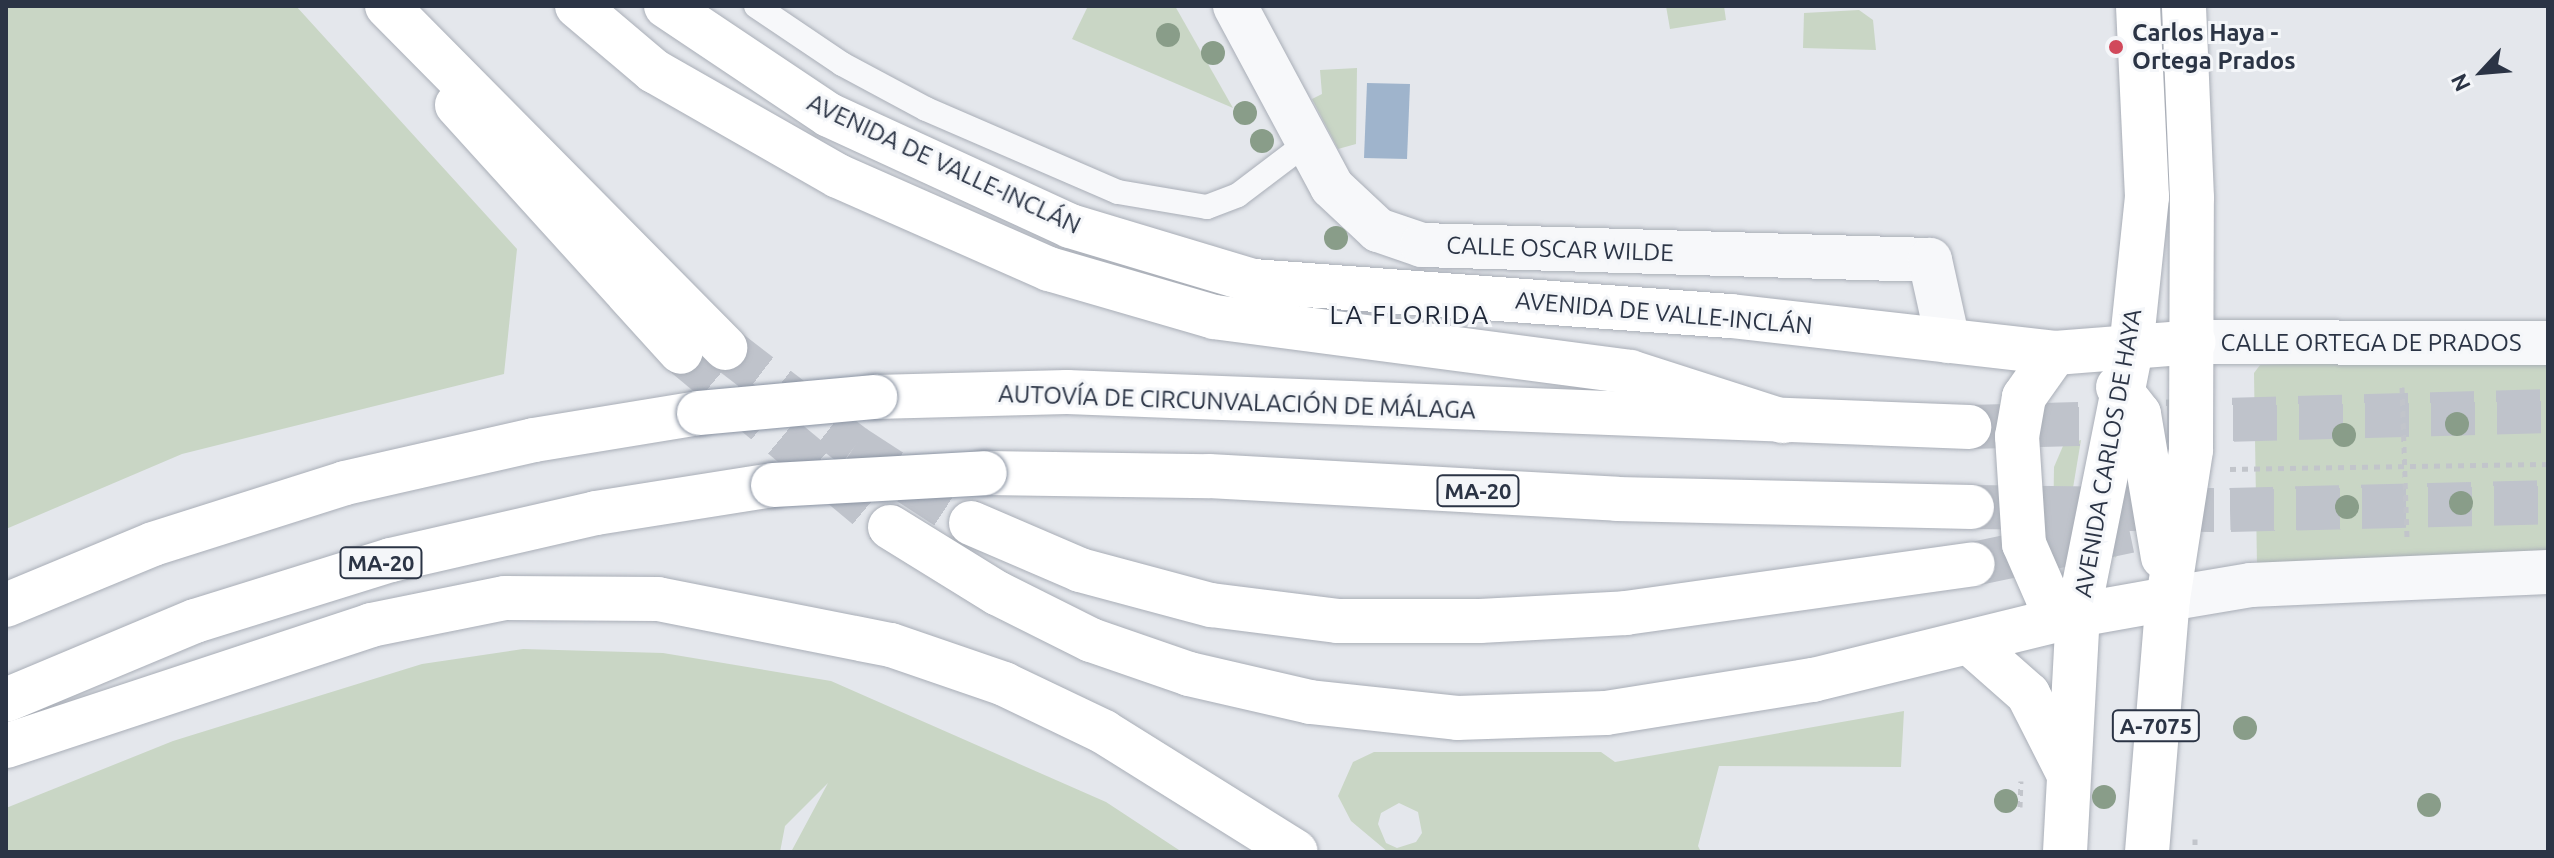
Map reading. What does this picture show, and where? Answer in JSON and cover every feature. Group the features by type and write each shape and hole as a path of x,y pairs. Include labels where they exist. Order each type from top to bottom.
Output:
{"main road":[{"path":"372,6 681,352"},
{"path":"387,6 725,348"},
{"path":"577,6 654,71 838,176 1049,269 1214,317 1630,372 1783,421"},
{"name":"AVENIDA DE VALLE-INCLÁN","path":"666,6 829,115 1070,226 1253,281 1731,316 2070,353 2194,342"},
{"name":"AVENIDA CARLOS DE HAYA","path":"2065,852 2067,771 2078,615 2131,349 2147,197 2138,6"},
{"path":"2168,599 2191,450 2194,342 2184,6"},
{"path":"2078,615 2048,599 2024,544 2017,436 2024,397 2070,353 2122,391 2139,414 2168,599"},
{"name":"AUTOVÍA DE CIRCUNVALACIÓN DE MÁLAGA","path":"6,605 153,544 345,483 534,440 699,413 875,397 1067,392 1969,427"},
{"name":"MA-20","path":"6,700 195,621 391,560 596,513 773,485 985,473 1209,476 1617,499 1972,507"},
{"path":"971,523 1095,574 1211,605 1337,621 1626,613 1973,564"},
{"path":"890,527 997,593 1091,640 1189,674 1310,702 1428,715 1606,713 1813,680 2078,615 2168,599"},
{"path":"6,746 371,625 505,598 658,599 891,645 1004,684 1104,732 1296,852"},
{"name":"A-7075","path":"2147,852 2168,599"},
{"path":"1969,642 2028,694 2067,771"}],"street":[{"name":"CALLE OSCAR WILDE","path":"1235,6 1332,187 1378,230 1422,245 1930,260 1948,341"},
{"name":"CALLE ORTEGA DE PRADOS","path":"2194,342 2548,343"},
{"path":"2168,599 2251,585 2548,572"}],"lane":[{"path":"756,6 842,64 926,109 1118,192 1207,207 1238,195 1308,142"}],"path":[{"path":"2401,373 2408,578"},
{"path":"2254,469 2548,464"},
{"path":"2020,821 2021,774"}],"green space":[{"path":"6,6 296,6 517,249 504,374 182,454 6,529"},
{"path":"1088,6 1175,6 1233,108 1072,39"},
{"path":"1666,6 1724,6 1726,20 1670,29"},
{"path":"1859,10 1873,20 1876,50 1803,48 1804,13"},
{"path":"1357,68 1356,144 1338,149 1312,99 1322,94 1320,70"},
{"path":"2537,356 2548,366 2548,557 2257,566 2254,373 2260,365"},
{"path":"2081,440 2061,560 2053,531 2054,467 2063,446"},
{"path":"2129,473 2134,488 2126,545 2115,558"},
{"path":"523,649 663,653 831,681 1106,802 1182,852 791,852 828,783 785,826 780,852 6,852 6,808 173,741 422,664"},
{"path":"1904,711 1901,767 1719,766 1698,846 1701,852 1388,852 1351,821 1338,796 1353,762 1374,752 1601,752 1615,762","holes":["1399,803 1418,812 1422,833 1416,842 1397,848 1386,843 1378,824 1381,813"]}],"water":[{"path":"1367,83 1410,84 1407,159 1364,158"}],"tunnel":[{"path":"725,348 854,447 971,523"},
{"path":"681,352 890,527"},
{"path":"1969,427 2548,411"},
{"path":"1972,507 2230,510 2548,502"},
{"path":"1973,564 2130,531"}],"place":[{"name":"Carlos Haya - Ortega Prados","path":"2116,47"}],"district":[{"name":"LA FLORIDA","path":"1410,315"}]}
